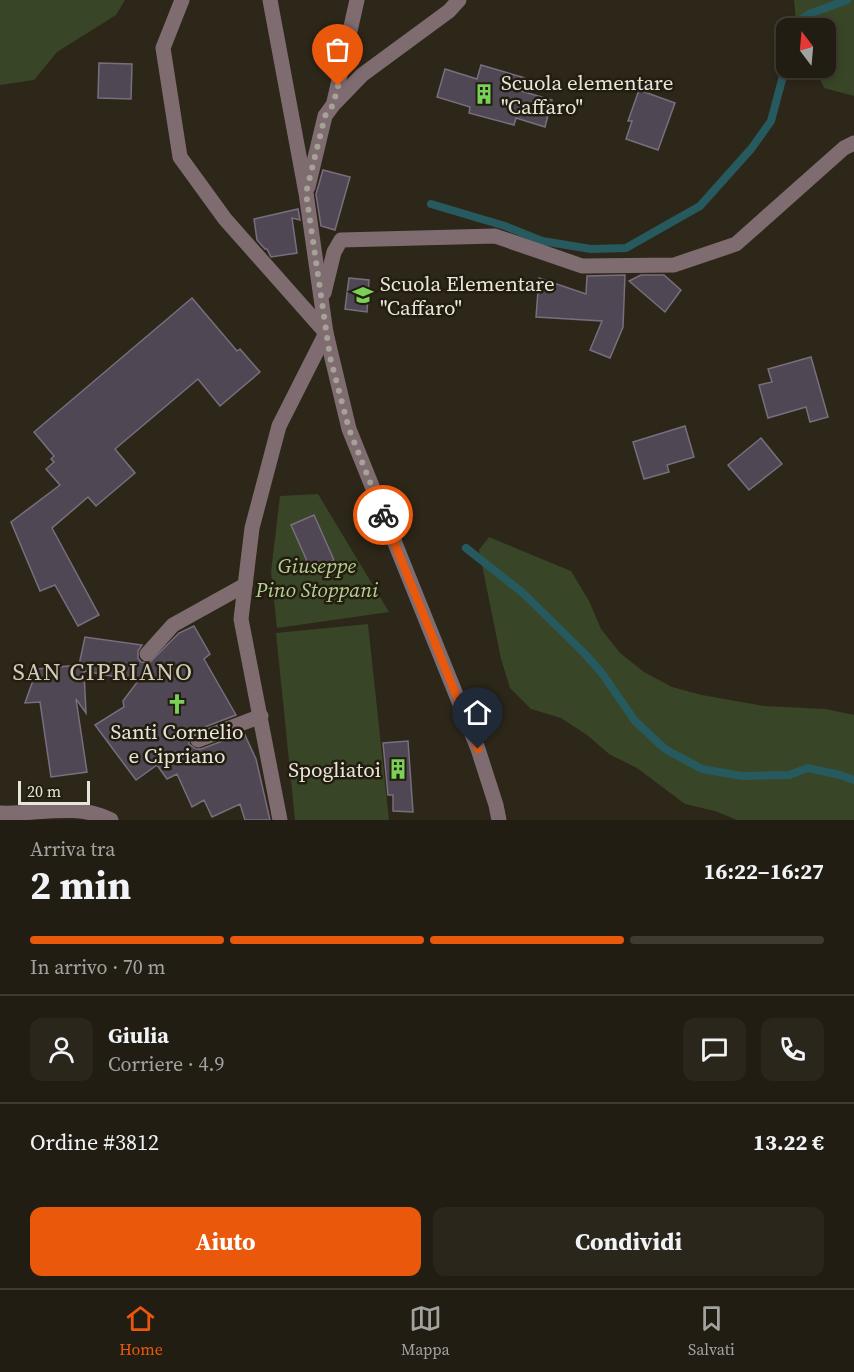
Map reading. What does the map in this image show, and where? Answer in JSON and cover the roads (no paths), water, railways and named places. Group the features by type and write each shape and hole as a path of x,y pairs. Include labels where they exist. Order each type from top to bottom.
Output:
{"street":[{"path":"182,0 163,48 180,157 225,219 326,333"},
{"path":"270,0 306,193 330,357 349,429 478,749 499,820"},
{"path":"333,105 357,0"},
{"path":"306,193 325,116 333,105 362,75 449,11 459,0"},
{"path":"322,302 334,252 341,240 495,236 582,266 674,265 736,244 844,148 854,143"},
{"path":"280,820 242,619 245,585 252,528 279,426 326,333"},
{"path":"147,654 173,625 245,585"},
{"path":"198,740 261,716"},
{"path":"0,813 69,810 102,816 111,820"}],"waterway":[{"path":"803,18 847,0"},
{"path":"431,204 505,226 542,241 591,249 626,248 700,206 751,149 771,121 782,78"},
{"path":"466,548 523,593 585,654 601,672 635,721 665,749 702,769 742,776 789,775 808,768 854,780"}],"place":[{"name":"Scuola elementare \"Caffaro\"","path":"484,94"},
{"name":"Scuola Elementare \"Caffaro\"","path":"363,295"},
{"name":"Santi Cornelio e Cipriano","path":"177,704"},
{"name":"Spogliatoi","path":"398,769"}],"district":[{"name":"SAN CIPRIANO","path":"103,671"}],"park label":[{"name":"Giuseppe Pino Stoppani","path":"317,577"}]}
